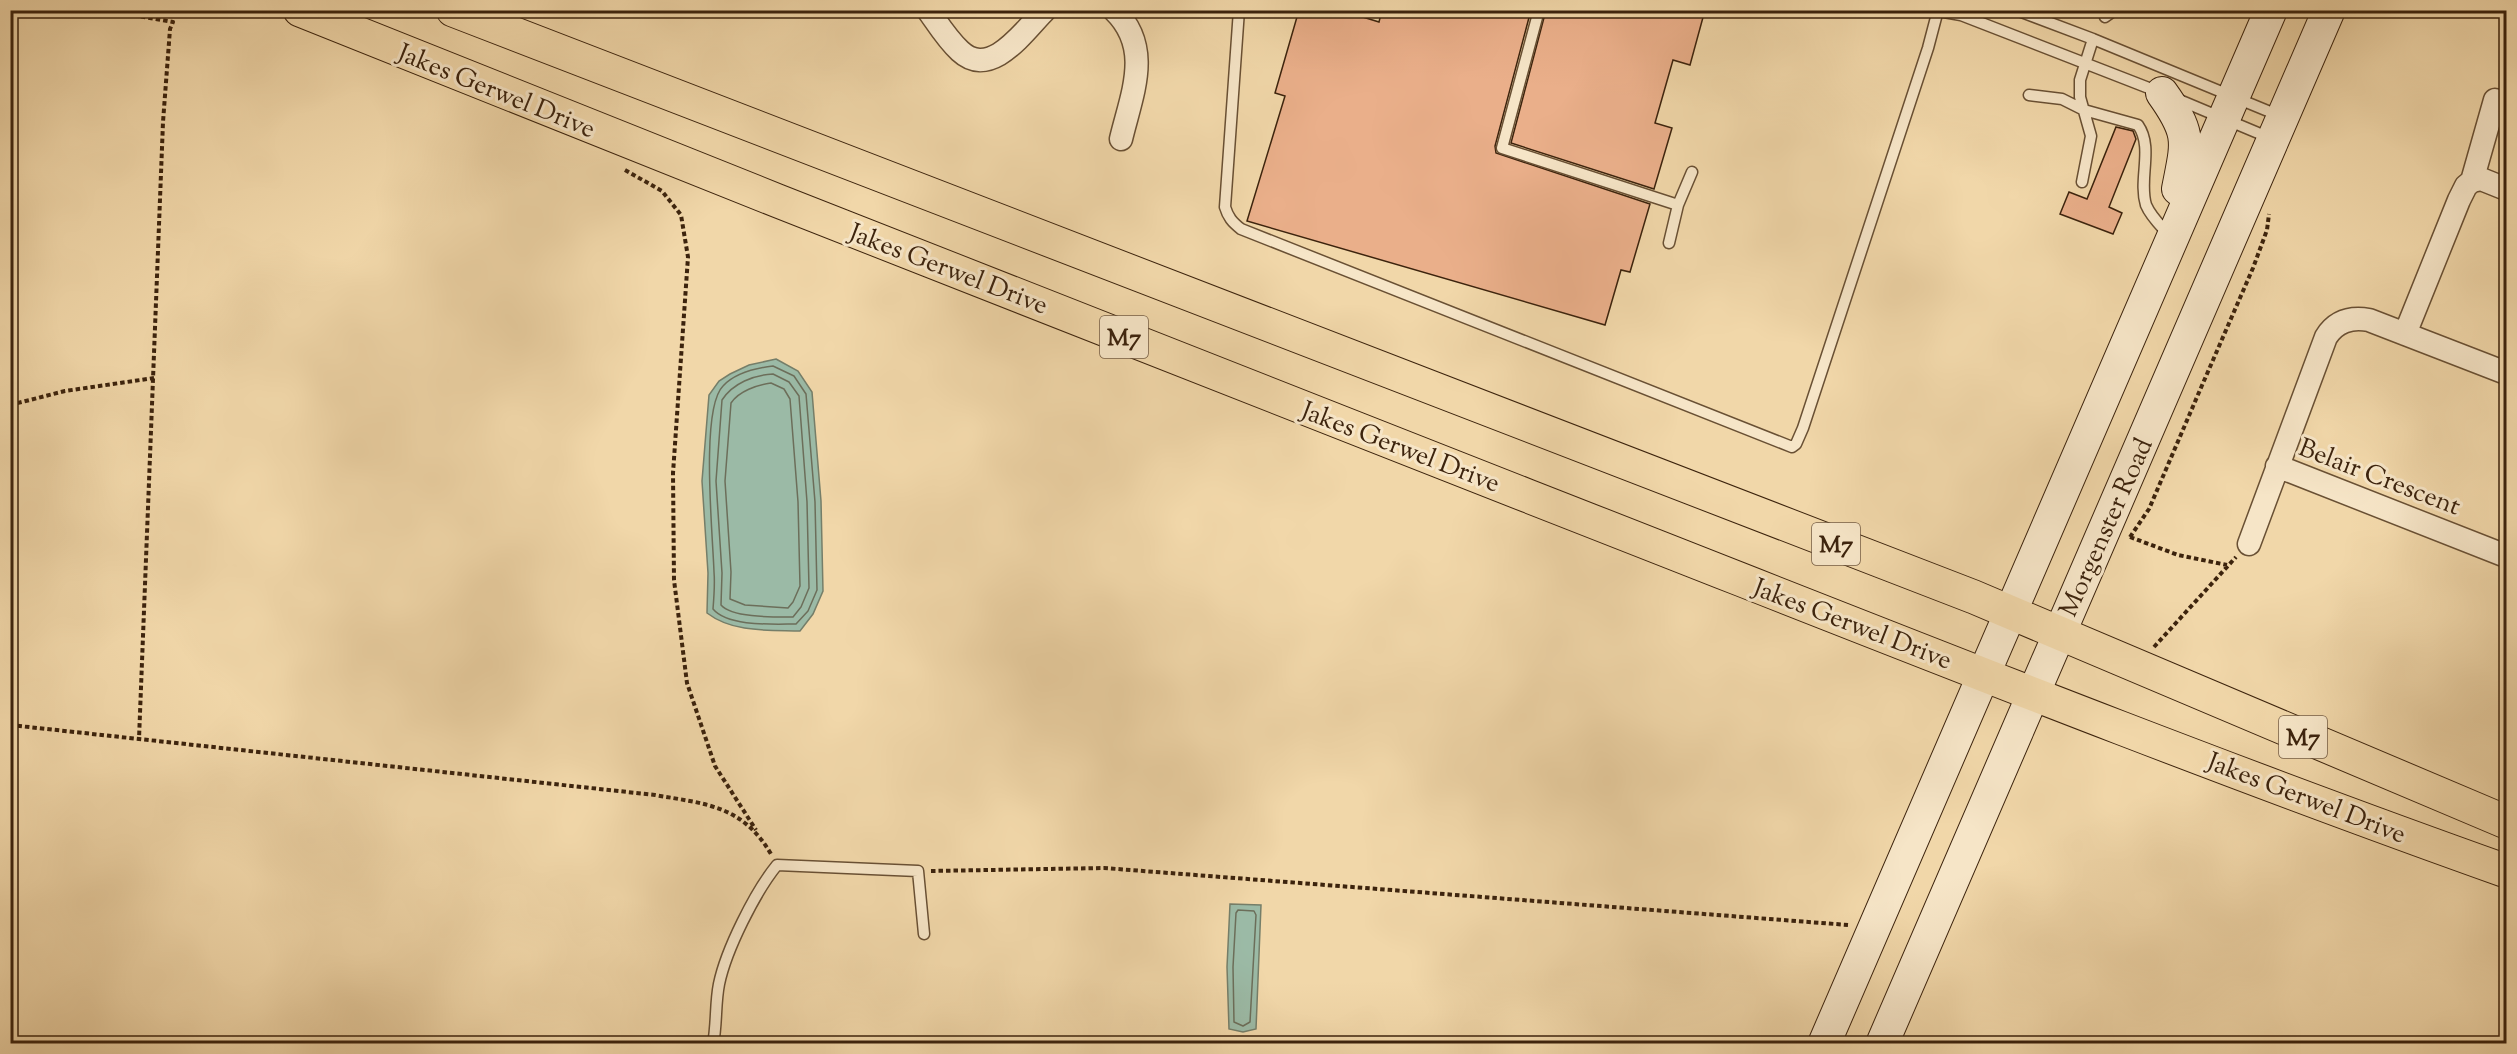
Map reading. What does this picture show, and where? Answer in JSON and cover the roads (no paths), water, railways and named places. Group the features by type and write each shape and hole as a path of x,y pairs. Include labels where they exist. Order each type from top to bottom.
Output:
{"main road":[{"name":"Jakes Gerwel Drive","path":"300,10 573,120 1984,675 2506,871"},
{"name":"Jakes Gerwel Drive","path":"453,10 1686,485 2058,633 2506,822"},
{"name":"Morgenster Road","path":"1824,1044 2011,614 2084,438 2271,10"},
{"name":"Morgenster Road","path":"1882,1044 2329,10"},
{"path":"2163,93 2178,115 2185,136 2186,154 2178,188 2174,232"}],"street":[{"path":"928,10 958,49 976,61 996,57 1045,10"},
{"path":"1114,10 1132,32 1137,59 1135,81 1120,139"},
{"path":"2472,181 2495,100"},
{"path":"2405,334 2466,186 2472,181 2481,179 2506,189"},
{"name":"Belair Crescent","path":"2506,373 2361,319 2341,322 2330,332 2277,466 2506,556"},
{"path":"2249,544 2277,466"}],"lane":[{"path":"1239,10 1225,207 1235,224 1263,238 1790,447 1796,444 1803,428 1928,48 1938,11 1961,15 2163,93 2228,107 2278,128"},
{"path":"1539,10 1502,148 1678,205"},
{"path":"2016,10 2093,39 2228,107 2278,128"},
{"path":"2082,182 2091,136 2079,90 2093,39"},
{"path":"2029,95 2053,96 2084,110 2135,123 2142,130 2145,140 2143,192 2147,207 2155,220 2174,232"},
{"path":"1670,243 1678,205 1692,172"},
{"path":"713,1044 719,983 729,952 763,881 777,864 918,871 924,934"}],"water":[{"path":"776,359 798,371 812,392 821,501 823,591 813,614 800,631 740,627 728,624 707,613 708,573 702,481 709,395 719,381 730,374 749,365"},
{"path":"1230,904 1261,905 1256,1029 1243,1032 1229,1029 1227,967"}]}
